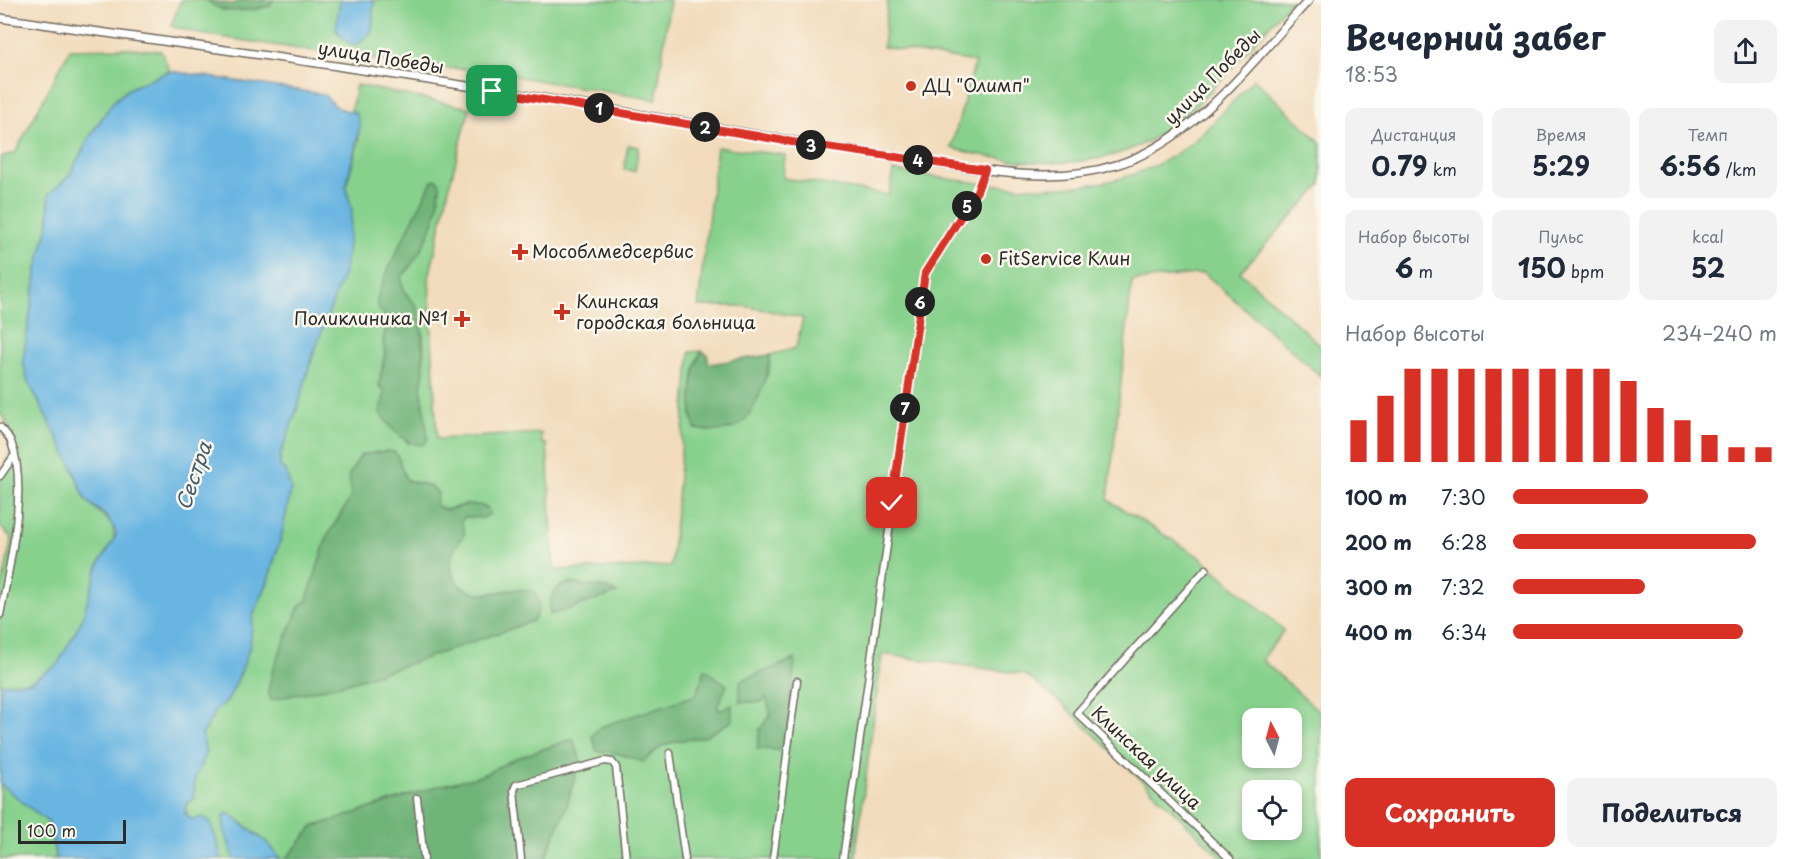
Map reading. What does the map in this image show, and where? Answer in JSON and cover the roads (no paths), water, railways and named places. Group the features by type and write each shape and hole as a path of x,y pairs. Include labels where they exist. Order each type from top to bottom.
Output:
{"street":[{"name":"улица Победы","path":"0,18 546,99 792,142 985,170 1041,174 1087,172 1119,165 1149,153 1176,136 1214,102 1309,0"},
{"path":"843,859 925,273 977,191 985,170"},
{"path":"0,427 11,440 14,456 17,530 0,615"},
{"path":"0,476 14,456"},
{"name":"Клинская улица","path":"1206,569 1077,713 1230,859"},
{"path":"773,859 797,681"},
{"path":"670,753 685,859"},
{"path":"521,859 514,790 516,785 604,761 612,762 616,767 626,859"},
{"path":"417,798 424,859"}],"water":[{"path":"340,0 374,0 372,31 357,45 348,43 336,30"},
{"name":"Сестра","path":"170,71 323,94 338,108 356,113 360,126 346,187 352,210 345,270 311,360 297,410 280,456 280,466 286,471 291,489 282,534 267,584 253,616 250,646 228,700 216,710 202,735 206,753 195,778 194,798 187,803 185,813 192,820 201,817 210,821 222,859 56,859 49,823 0,784 0,684 30,682 57,665 81,622 99,564 114,540 116,532 108,518 86,500 72,466 27,379 23,360 37,270 49,221 49,194 68,177 92,133 113,102 130,88"},
{"path":"228,813 270,845 280,859 234,859 224,828 223,817"}],"place":[{"name":"ДЦ \"Олимп\"","path":"911,86"},
{"name":"Мособлмедсервис","path":"520,252"},
{"name":"FitService Клин","path":"986,259"},
{"name":"Клинская городская больница","path":"562,312"},
{"name":"Поликлиника №1","path":"462,319"}]}
